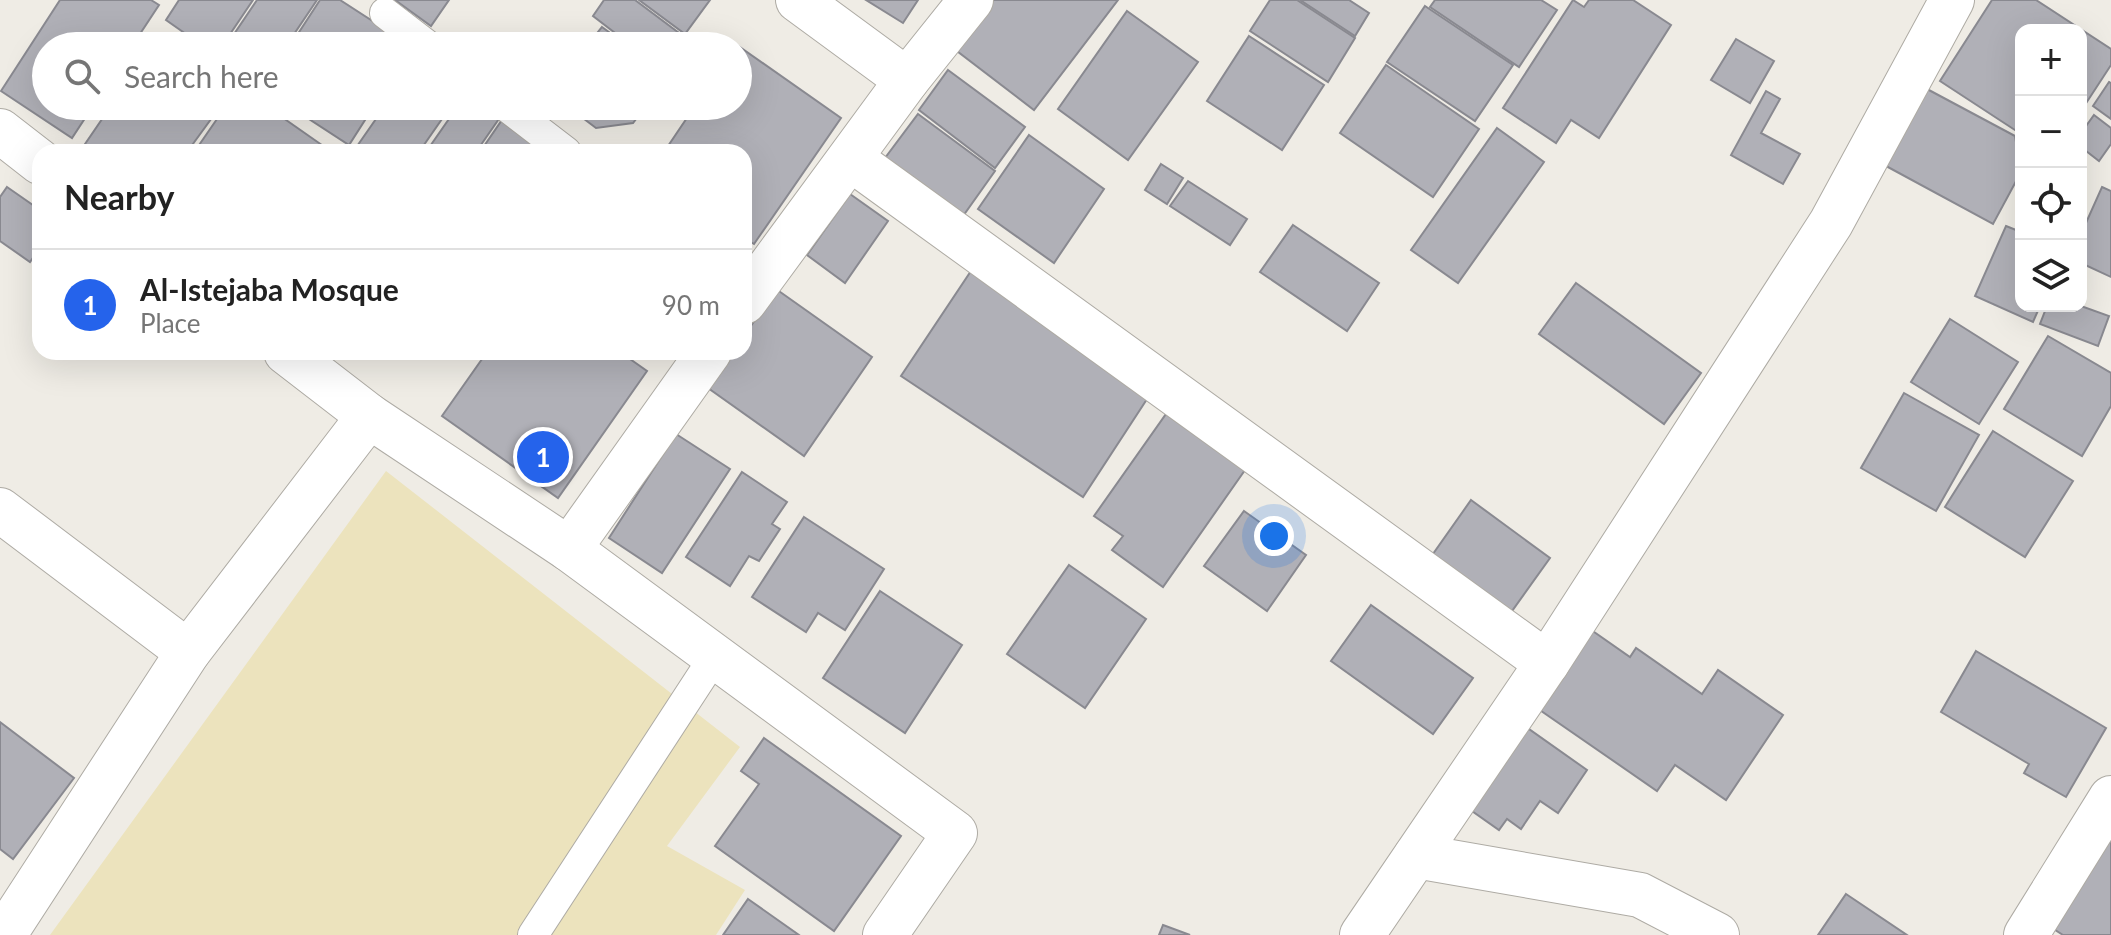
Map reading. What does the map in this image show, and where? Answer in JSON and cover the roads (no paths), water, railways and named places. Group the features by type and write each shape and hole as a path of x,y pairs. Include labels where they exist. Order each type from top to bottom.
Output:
{"street":[{"path":"798,0 907,80"},
{"path":"752,287 971,0"},
{"path":"1362,935 1547,663 1831,223 1952,0"},
{"path":"0,131 32,156"},
{"path":"851,159 1547,663"},
{"path":"296,360 369,416 569,549 955,833 885,935"},
{"path":"569,549 703,360"},
{"path":"4,935 14,887 188,652 369,416"},
{"path":"0,510 188,652"},
{"path":"2026,935 2111,798"},
{"path":"1416,856 1640,895 1717,935"}],"lane":[{"path":"385,13 410,32"},
{"path":"524,120 556,144"},
{"path":"533,935 715,656"}],"place":[{"name":"Al-Istejaba Mosque","path":"543,457"}]}
